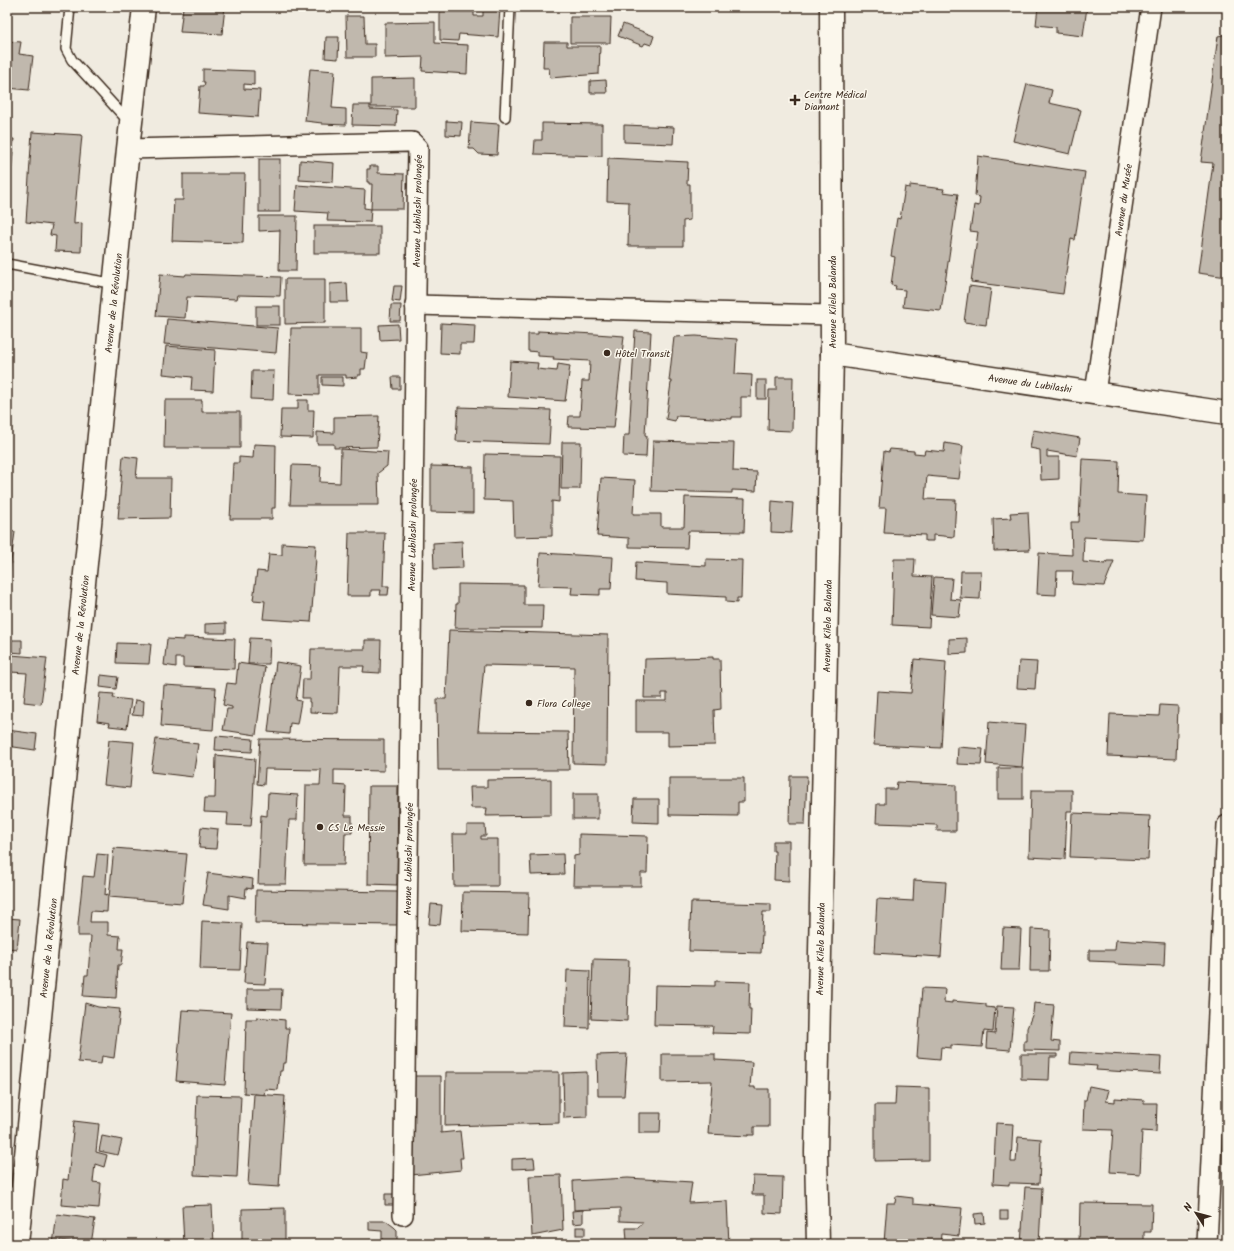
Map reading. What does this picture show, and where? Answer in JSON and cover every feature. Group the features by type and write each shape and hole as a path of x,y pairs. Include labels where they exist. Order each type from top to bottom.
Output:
{"street":[{"name":"Avenue de la Révolution","path":"18,1244 15,1197 144,7"},
{"name":"Avenue Kilela Balanda","path":"818,1244 816,1152 832,354 831,7"},
{"name":"Avenue du Musée","path":"1095,393 1150,7"},
{"name":"Avenue Lubilashi prolongée","path":"128,149 412,142 418,148 403,1214"},
{"path":"415,305 832,315"},
{"name":"Avenue du Lubilashi","path":"832,354 1227,413"},
{"path":"1207,1244 1227,825"}],"lane":[{"path":"70,7 66,49 72,60 131,124"},
{"path":"505,117 510,7"},
{"path":"7,264 115,284"}],"building":[{"path":"183,7 225,7 222,34 180,32"},
{"path":"440,7 474,7 474,16 483,16 483,8 500,9 498,37 459,34 458,41 440,40"},
{"path":"1038,7 1087,7 1083,36 1056,33 1056,27 1036,25"},
{"path":"346,16 364,16 365,44 375,44 375,57 347,57"},
{"path":"570,17 611,17 610,43 570,43"},
{"path":"435,22 435,43 468,45 467,74 422,71 423,57 385,58 385,23"},
{"path":"623,24 654,36 651,45 645,43 643,46 618,36"},
{"path":"1227,34 1227,277 1198,273 1213,163 1201,162 1218,36"},
{"path":"326,37 339,37 338,59 325,58"},
{"path":"7,41 21,42 19,54 33,56 29,90 7,88"},
{"path":"544,42 567,42 567,46 600,46 599,74 550,78 549,68 543,68"},
{"path":"203,69 254,71 254,85 244,84 244,89 260,90 258,117 198,113 200,86 204,86 205,82 203,82"},
{"path":"310,69 335,71 332,108 346,109 346,125 322,124 305,121"},
{"path":"415,78 415,107 371,107 371,79"},
{"path":"606,80 607,93 590,93 590,81"},
{"path":"1027,84 1052,90 1049,103 1081,110 1070,154 1013,141"},
{"path":"353,105 370,105 370,109 397,110 396,126 352,125"},
{"path":"446,121 462,122 461,136 446,135"},
{"path":"471,122 499,124 497,155 479,154 474,149 469,149"},
{"path":"542,123 602,124 602,156 534,154 535,140 542,140"},
{"path":"624,125 674,127 673,144 624,142"},
{"path":"32,132 82,135 74,219 74,224 82,223 81,252 55,251 56,236 50,235 52,225 26,222"},
{"path":"7,139 14,139 7,222"},
{"path":"978,156 1085,172 1075,240 1071,239 1063,294 971,282 978,232 970,231 974,205 979,206 980,197 975,196"},
{"path":"608,158 688,162 687,184 690,184 690,220 683,221 683,246 628,246 629,202 607,201"},
{"path":"259,159 280,159 280,212 259,212"},
{"path":"300,160 334,163 333,182 299,180"},
{"path":"370,166 378,166 378,173 404,174 403,209 371,209 372,184 367,182 367,169 370,169"},
{"path":"183,174 245,174 243,243 172,241 174,200 183,200"},
{"path":"297,185 365,190 364,208 371,209 370,222 327,221 328,213 295,211"},
{"path":"910,185 944,189 943,192 958,194 941,311 903,307 905,290 895,289 896,286 891,285 895,257 891,256 897,218 900,219 905,187 910,188"},
{"path":"259,216 297,216 296,271 279,271 280,230 259,231"},
{"path":"314,226 380,226 380,253 314,253"},
{"path":"160,274 185,276 186,274 281,277 280,296 238,295 237,299 187,297 185,318 156,316"},
{"path":"285,279 325,279 325,323 285,324"},
{"path":"347,283 348,302 330,302 330,284"},
{"path":"394,286 402,286 400,302 392,301"},
{"path":"969,286 991,289 986,325 964,322"},
{"path":"391,305 401,305 400,321 390,321"},
{"path":"256,306 280,306 280,325 256,325"},
{"path":"167,319 278,328 276,353 164,344"},
{"path":"441,323 475,325 474,344 460,344 460,354 440,353"},
{"path":"398,324 399,339 380,340 379,325"},
{"path":"291,328 361,328 361,352 367,353 365,369 361,369 361,375 358,375 358,377 346,378 346,375 319,375 319,395 289,394"},
{"path":"538,331 624,336 614,428 568,427 569,416 580,416 582,381 589,381 590,361 553,359 554,357 538,356 538,352 528,351 528,334 538,334"},
{"path":"635,331 651,332 645,435 647,436 646,457 623,456 624,435 629,435"},
{"path":"696,336 737,339 735,374 752,375 751,397 741,397 741,417 732,417 732,419 676,416 675,421 666,419 672,383 672,381 669,381 674,337"},
{"path":"166,346 215,350 213,391 191,390 192,377 163,374"},
{"path":"510,361 538,363 537,369 557,371 558,364 570,366 565,401 508,397"},
{"path":"252,371 274,371 273,400 251,399"},
{"path":"322,377 343,377 343,386 322,385"},
{"path":"392,377 400,377 400,389 393,389"},
{"path":"776,377 793,377 792,431 768,430 769,390 776,390"},
{"path":"757,380 766,380 766,399 757,399"},
{"path":"165,400 202,400 202,412 240,412 240,448 164,448"},
{"path":"298,400 308,400 308,410 314,410 313,438 280,437 281,409 298,409"},
{"path":"458,407 551,410 549,444 456,441"},
{"path":"379,416 377,447 334,448 334,444 317,444 317,432 334,433 334,417"},
{"path":"1033,430 1080,438 1077,456 1047,451 1047,457 1059,457 1059,479 1041,480 1040,450 1030,448"},
{"path":"653,441 734,443 733,471 757,472 756,491 732,490 732,493 651,491"},
{"path":"562,442 581,442 580,489 561,489"},
{"path":"945,443 963,446 959,479 927,476 925,499 956,500 954,537 933,535 933,541 925,541 925,535 884,533 886,508 879,508 884,451 889,452 890,449 914,451 914,453 924,454 925,450 944,452"},
{"path":"254,444 276,445 275,508 272,508 272,519 230,519 233,463 239,463 239,457 253,458"},
{"path":"341,449 388,452 387,466 378,473 379,505 290,505 292,465 321,466 320,482 340,483"},
{"path":"485,454 560,456 559,502 552,501 552,536 514,537 513,501 484,500"},
{"path":"123,456 138,458 136,478 171,478 170,518 118,519"},
{"path":"1082,459 1119,461 1118,494 1146,496 1143,540 1084,537 1083,562 1105,564 1107,561 1114,561 1104,586 1072,584 1073,571 1057,571 1056,595 1037,594 1039,553 1072,555 1071,522 1079,522"},
{"path":"431,466 473,467 473,513 431,512"},
{"path":"601,478 635,480 633,514 661,514 661,527 684,527 685,497 745,499 744,532 688,531 687,548 629,547 629,538 597,536"},
{"path":"772,501 793,503 791,533 771,532"},
{"path":"1028,512 1030,550 994,551 993,519 1011,518 1010,513"},
{"path":"7,529 8,531 15,532 7,591"},
{"path":"349,533 385,533 383,586 389,586 388,595 380,595 381,590 371,590 371,596 347,596"},
{"path":"462,541 463,568 434,569 433,543"},
{"path":"282,543 316,545 311,622 263,619 265,601 253,600 257,571 267,572 269,554 282,555"},
{"path":"540,553 613,557 611,589 600,589 600,595 571,594 572,587 538,586"},
{"path":"706,559 742,560 741,598 737,598 737,603 726,602 726,597 667,594 667,583 635,581 636,562 706,566"},
{"path":"894,559 915,559 914,576 932,577 929,627 892,625"},
{"path":"961,571 981,571 980,599 960,598"},
{"path":"934,577 952,578 950,599 961,600 959,617 931,615"},
{"path":"458,584 524,585 524,605 543,605 542,628 455,628 456,604 458,604"},
{"path":"226,623 226,633 205,633 205,624"},
{"path":"449,630 608,635 607,764 573,763 574,667 484,665 478,731 568,732 569,770 438,770 437,699 446,699"},
{"path":"184,637 235,639 234,669 183,667 183,658 176,658 176,667 164,665 167,639 184,640"},
{"path":"250,638 270,639 269,664 248,664"},
{"path":"967,638 967,653 949,654 949,639"},
{"path":"10,640 22,640 22,653 10,652"},
{"path":"365,640 381,640 380,673 363,672 364,666 340,666 338,713 310,712 309,698 302,698 303,679 310,679 311,649 365,649"},
{"path":"117,643 151,644 149,664 116,663"},
{"path":"11,655 47,658 41,704 24,702 27,673 10,672"},
{"path":"713,657 713,659 720,659 721,709 714,710 715,745 668,746 668,732 636,732 636,701 667,701 667,693 662,693 662,698 644,698 645,659"},
{"path":"914,659 946,662 941,748 874,745 877,691 911,693"},
{"path":"1019,661 1037,662 1035,689 1017,688"},
{"path":"276,662 301,666 296,700 301,701 297,724 290,723 289,734 268,732"},
{"path":"238,663 265,667 256,735 223,730 227,709 232,709 232,707 223,705 227,683 236,684"},
{"path":"7,675 12,676 8,704 7,704"},
{"path":"101,675 118,677 116,689 100,687"},
{"path":"164,685 216,688 213,730 161,726"},
{"path":"100,693 114,694 113,698 131,700 127,728 109,726 110,723 97,721"},
{"path":"135,700 144,701 143,716 132,715"},
{"path":"1160,705 1178,706 1176,759 1108,756 1110,714 1159,716"},
{"path":"989,722 1025,725 1022,767 986,764"},
{"path":"7,730 37,734 35,750 7,746"},
{"path":"216,736 253,739 252,752 215,750"},
{"path":"156,739 198,744 193,777 151,772"},
{"path":"260,739 384,740 384,771 334,770 334,785 346,786 345,816 352,816 352,833 345,833 344,865 304,865 306,785 320,785 321,770 265,769 264,785 257,784"},
{"path":"109,740 134,742 130,788 104,785"},
{"path":"958,747 983,749 981,765 957,764"},
{"path":"216,755 255,759 251,826 227,825 228,813 204,812 205,798 215,798"},
{"path":"998,768 1023,768 1023,799 998,799"},
{"path":"790,776 807,776 805,824 789,824"},
{"path":"669,778 744,778 744,802 738,802 738,816 669,815"},
{"path":"551,779 551,815 486,816 487,808 471,808 470,787 487,787 487,780"},
{"path":"897,782 956,785 956,831 937,831 937,825 876,823 877,804 885,804 885,789 896,789"},
{"path":"369,786 398,786 397,885 368,884"},
{"path":"1031,790 1072,790 1072,811 1067,811 1065,859 1029,857"},
{"path":"268,793 298,795 297,820 289,820 286,884 258,884 261,815 267,816"},
{"path":"573,794 598,794 598,819 573,819"},
{"path":"634,799 659,799 659,823 633,822"},
{"path":"1072,813 1150,816 1148,860 1070,857"},
{"path":"467,825 485,825 486,836 481,836 481,839 498,839 498,886 454,886 453,834 467,834"},
{"path":"201,827 218,829 216,849 199,848"},
{"path":"579,834 648,836 647,873 641,873 641,886 573,886 574,856 579,855"},
{"path":"773,841 789,841 789,881 774,880 775,851 773,851"},
{"path":"114,848 187,854 182,903 109,897"},
{"path":"97,854 108,855 105,895 108,894 107,912 91,911 90,922 108,922 108,935 120,936 119,949 123,949 121,965 118,965 116,998 83,996 85,975 88,975 91,936 78,936 78,924 83,876 94,877"},
{"path":"563,854 564,874 531,875 530,855"},
{"path":"208,873 253,879 252,889 246,888 245,898 229,895 229,909 203,905"},
{"path":"914,880 946,882 941,957 874,953 877,899 913,901"},
{"path":"256,890 398,892 397,925 255,923"},
{"path":"463,892 529,893 528,933 462,931"},
{"path":"691,902 771,904 771,912 763,912 761,953 689,951"},
{"path":"431,904 442,905 440,925 429,924"},
{"path":"7,918 20,919 17,949 7,948"},
{"path":"202,921 242,923 240,970 200,969"},
{"path":"1003,928 1021,929 1019,970 1001,970"},
{"path":"1031,929 1050,930 1049,971 1030,971"},
{"path":"1116,940 1165,943 1164,966 1115,964 1115,962 1089,961 1089,950 1115,950"},
{"path":"247,942 268,943 265,984 244,983"},
{"path":"593,959 629,960 627,1021 591,1019"},
{"path":"567,970 590,971 589,1028 565,1027"},
{"path":"715,981 750,982 750,1034 712,1033 713,1026 654,1025 655,985 715,986"},
{"path":"922,988 945,989 944,1002 952,1003 952,1001 986,1004 986,1007 995,1008 993,1032 984,1031 982,1047 951,1045 951,1048 941,1047 940,1059 917,1057"},
{"path":"247,989 282,989 281,1009 247,1008"},
{"path":"85,1003 98,1007 120,1009 114,1058 102,1056 101,1064 78,1062"},
{"path":"1034,1003 1054,1005 1051,1041 1060,1042 1060,1051 1024,1050 1024,1041 1027,1041 1027,1028 1033,1013"},
{"path":"997,1006 1014,1007 1010,1050 986,1048 987,1033 995,1034"},
{"path":"182,1010 231,1013 225,1085 176,1081"},
{"path":"257,1017 285,1020 285,1028 289,1028 286,1063 283,1063 282,1071 280,1071 278,1090 265,1089 264,1095 244,1093 246,1019 257,1019"},
{"path":"1071,1052 1161,1057 1160,1074 1096,1070 1097,1066 1070,1064"},
{"path":"627,1054 624,1096 598,1096 597,1055"},
{"path":"662,1054 715,1054 715,1060 752,1062 750,1087 755,1087 755,1089 769,1089 769,1127 754,1127 754,1135 748,1136 708,1134 712,1081 662,1082"},
{"path":"1021,1054 1057,1054 1057,1057 1050,1057 1049,1080 1021,1079"},
{"path":"446,1072 559,1072 559,1123 445,1126"},
{"path":"587,1072 587,1117 564,1118 563,1073"},
{"path":"414,1076 441,1076 441,1133 460,1131 463,1158 460,1158 461,1170 411,1175"},
{"path":"1089,1086 1109,1090 1106,1101 1115,1102 1115,1098 1144,1100 1144,1103 1157,1103 1156,1132 1142,1131 1140,1174 1110,1172 1113,1130 1083,1129 1084,1100 1086,1100"},
{"path":"896,1087 929,1088 929,1160 875,1161 875,1105 895,1105"},
{"path":"254,1094 285,1096 279,1187 248,1185"},
{"path":"197,1095 241,1096 237,1177 194,1175"},
{"path":"639,1113 661,1113 660,1133 639,1133"},
{"path":"74,1121 99,1124 96,1152 107,1155 104,1167 95,1164 93,1182 101,1183 99,1208 61,1205 63,1179 68,1180"},
{"path":"996,1123 1013,1124 1011,1162 1016,1162 1018,1137 1041,1139 1039,1184 993,1184"},
{"path":"102,1136 122,1140 118,1155 99,1151"},
{"path":"534,1158 535,1168 512,1169 512,1159"},
{"path":"561,1175 563,1230 532,1236 529,1176"},
{"path":"753,1176 783,1177 782,1214 764,1213 764,1195 752,1195"},
{"path":"628,1178 692,1182 689,1203 727,1201 729,1244 646,1244 646,1240 627,1241 626,1228 638,1228 643,1222 620,1221 620,1208 574,1210 573,1181"},
{"path":"1025,1187 1042,1188 1039,1244 1021,1244"},
{"path":"385,1194 396,1194 395,1205 385,1205"},
{"path":"896,1196 913,1198 913,1204 962,1208 959,1236 941,1234 940,1244 884,1243 887,1203 895,1203"},
{"path":"1080,1203 1152,1204 1151,1232 1144,1232 1144,1244 1079,1244"},
{"path":"212,1205 214,1244 184,1244 182,1206"},
{"path":"285,1208 285,1244 242,1244 242,1209"},
{"path":"583,1210 583,1223 573,1224 572,1211"},
{"path":"1000,1211 1008,1211 1008,1219 1000,1219"},
{"path":"984,1213 985,1223 975,1224 974,1214"},
{"path":"57,1214 95,1219 91,1244 60,1240 60,1244 53,1244"},
{"path":"369,1221 386,1221 394,1227 397,1230 397,1244 382,1244 382,1231 369,1230"},
{"path":"576,1227 585,1227 585,1235 576,1235"},
{"path":"374,1240 374,1244 315,1244"}],"place":[{"name":"Centre Médical Diamant","path":"795,100"},
{"name":"Hôtel Transit","path":"607,353"},
{"name":"Flora College","path":"529,703"},
{"name":"CS Le Messie","path":"320,827"}]}
